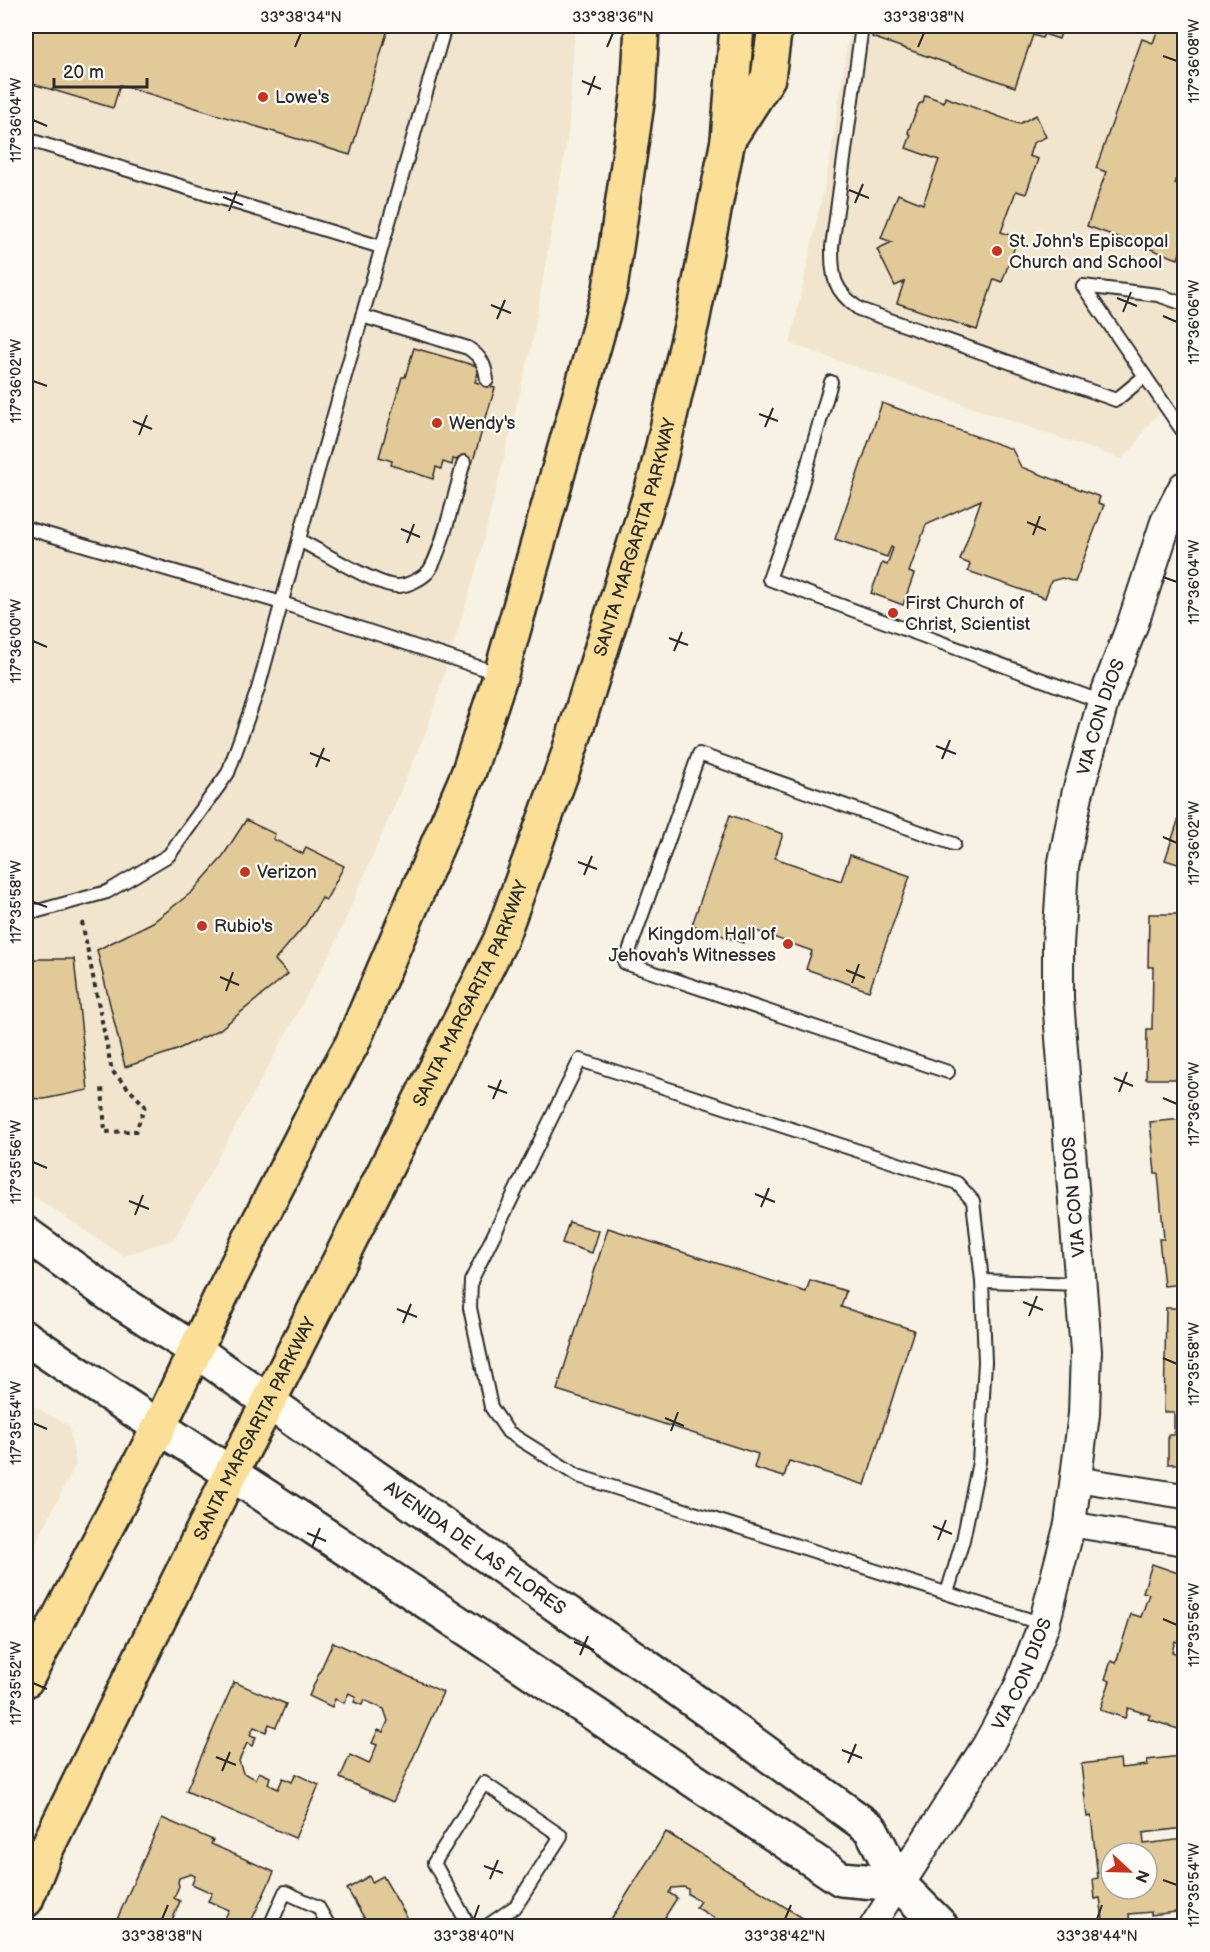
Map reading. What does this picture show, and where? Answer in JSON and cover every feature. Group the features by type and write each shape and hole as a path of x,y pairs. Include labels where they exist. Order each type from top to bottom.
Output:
{"main road":[{"path":"26,1680 159,1426 195,1350 352,1044 468,774 501,674 610,289 638,96 642,26"},
{"name":"SANTA MARGARITA PARKWAY","path":"26,1900 45,1852 231,1473 500,941 567,758 656,476 692,322 728,140 737,26"},
{"path":"728,140 768,78 775,26"},
{"name":"AVENIDA DE LAS FLORES","path":"26,1234 116,1299 195,1350 682,1691 871,1830 899,1884 941,1926"},
{"path":"26,1338 100,1390 231,1473 841,1879 899,1884"}],"street":[{"name":"VIA CON DIOS","path":"899,1884 988,1745 1020,1686 1044,1624 1070,1524 1084,1414 1086,1351 1058,1000 1058,944 1063,867 1077,795 1103,702 1133,623 1166,522 1185,487"},
{"path":"1076,1479 1185,1496"},
{"path":"1070,1524 1185,1543"},
{"path":"872,1926 899,1884"}],"lane":[{"path":"26,908 38,911 106,892 169,855 228,773 258,689 445,26"},
{"path":"862,26 832,247 832,266 836,284 844,298 859,309 1116,400 1145,376"},
{"path":"26,139 381,247"},
{"path":"1185,304 1158,295 1083,286 1185,433"},
{"path":"362,316 468,348 479,356 486,368 487,380"},
{"path":"831,382 797,502 769,579 1103,702"},
{"path":"299,540 383,583 398,586 414,582 428,572 436,556 464,462"},
{"path":"26,528 282,603 501,674"},
{"path":"948,1072 625,963 699,754 954,844"},
{"path":"946,1593 963,1540 979,1462 984,1362 982,1281 973,1201 957,1183 580,1060 471,1281 470,1308 491,1407 508,1432 578,1476 946,1593 1044,1624"},
{"path":"982,1281 1080,1284"},
{"path":"469,1926 434,1863 483,1783 561,1836 516,1906 487,1926"},
{"path":"270,1926 285,1892 318,1907 329,1926"}],"path":[{"path":"78,900 112,1071 146,1106 136,1131 105,1132 102,1086"}],"shaded area":[{"path":"26,26 575,26 568,135 531,348 476,571 428,727 334,946 174,1239 123,1256 26,1191"},
{"name":"St. John's Episcopal Church and School","path":"850,26 1184,26 1184,397 1165,407 1121,459 790,344 830,159"},
{"path":"26,1402 69,1426 76,1464 26,1563"}],"building":[{"name":"Lowe's","path":"26,26 389,26 350,155 120,85 113,108 26,82"},
{"path":"876,26 1063,26 1059,39 1044,34 1042,38 1033,35 1015,87 872,37"},
{"path":"1159,26 1184,26 1184,157 1175,184 1184,188 1184,251 1181,250 1178,259 1087,226 1106,172 1096,168 1142,39 1153,43"},
{"path":"925,95 944,102 945,97 1019,124 1036,115 1046,137 1033,143 1029,156 1038,159 1026,194 1016,191 1001,232 1018,238 1002,282 994,279 977,330 897,303 904,282 895,286 877,249 892,242 881,238 898,194 923,204 939,160 906,148 911,135 908,132"},
{"name":"Wendy's","path":"414,348 480,367 475,382 495,388 472,464 453,459 452,465 443,462 441,469 436,467 433,479 391,465 392,461 379,457 402,377 405,377"},
{"path":"882,403 1012,449 1021,467 1100,497 1098,503 1104,505 1075,582 1062,578 1051,581 1045,598 968,571 970,564 960,560 981,500 926,525 909,572 914,574 903,605 871,593 882,563 887,565 893,548 891,547 887,557 835,539"},
{"path":"1181,812 1184,814 1184,866 1165,860"},
{"path":"730,815 783,834 775,858 841,881 850,855 910,876 869,991 806,969 812,951 748,928 743,943 692,925"},
{"path":"246,820 275,834 273,839 303,854 306,847 344,866 326,900 322,898 305,925 275,960 288,974 219,1030 174,1051 125,1067 97,950 153,922 192,892 221,859"},
{"path":"1149,914 1183,914 1184,1072 1182,1072 1182,1079 1146,1079 1147,1029 1152,1029 1153,967 1148,967"},
{"path":"26,959 74,959 88,1090 44,1099 26,1098"},
{"path":"1184,1119 1184,1284 1164,1286 1159,1239 1164,1239 1158,1173 1155,1173 1150,1122"},
{"path":"569,1222 599,1231 592,1253 562,1243"},
{"path":"608,1228 806,1292 810,1280 846,1291 841,1307 914,1330 865,1485 789,1461 784,1477 754,1468 758,1454 557,1390"},
{"path":"1166,1308 1184,1308 1184,1464 1168,1464 1168,1435 1174,1435 1174,1412 1164,1412"},
{"path":"1152,1564 1184,1575 1184,1645 1175,1641 1172,1652 1184,1656 1184,1731 1148,1719 1150,1715 1128,1708 1125,1718 1100,1710 1110,1681 1105,1679 1111,1661 1116,1663 1131,1614 1141,1617 1149,1594 1143,1592"},
{"path":"333,1642 443,1692 393,1802 340,1778 350,1755 369,1764 377,1745 372,1743 378,1730 383,1732 388,1721 384,1709 364,1700 362,1705 354,1702 356,1697 349,1693 344,1703 335,1699 332,1707 309,1696"},
{"path":"234,1682 286,1704 276,1727 269,1724 266,1732 254,1727 250,1735 256,1737 252,1746 247,1743 239,1761 243,1773 256,1779 259,1772 270,1777 268,1784 278,1789 283,1778 292,1782 296,1774 319,1785 295,1838 186,1791"},
{"path":"1180,1756 1184,1793 1184,1828 1143,1833 1144,1841 1099,1841 1099,1898 1095,1899 1093,1879 1098,1878 1091,1816 1087,1817 1081,1764 1120,1759 1121,1768 1148,1765 1147,1760"},
{"path":"162,1818 213,1840 211,1844 274,1872 249,1926 225,1918 229,1910 208,1901 212,1893 192,1884 195,1876 191,1874 179,1878 179,1886 174,1898 180,1901 170,1926 114,1926"},
{"path":"666,1832 809,1922 806,1926 740,1926 732,1922 727,1926 696,1907 700,1901 688,1894 688,1889 684,1887 672,1888 669,1893 677,1898 665,1917 672,1921 669,1926 607,1926"},
{"path":"1184,1839 1184,1911 1151,1915 1151,1912 1129,1914 1130,1925 1104,1926 1100,1901 1159,1901 1159,1842"},
{"path":"369,1876 372,1882 383,1876 412,1926 369,1926 347,1889"}],"place":[{"name":"Lowe's","path":"263,97"},
{"name":"St. John's Episcopal Church and School","path":"997,251"},
{"name":"Wendy's","path":"437,423"},
{"name":"First Church of Christ, Scientist","path":"893,613"},
{"name":"Verizon","path":"245,872"},
{"name":"Rubio's","path":"202,926"},
{"name":"Kingdom Hall of Jehovah's Witnesses","path":"788,944"}]}
